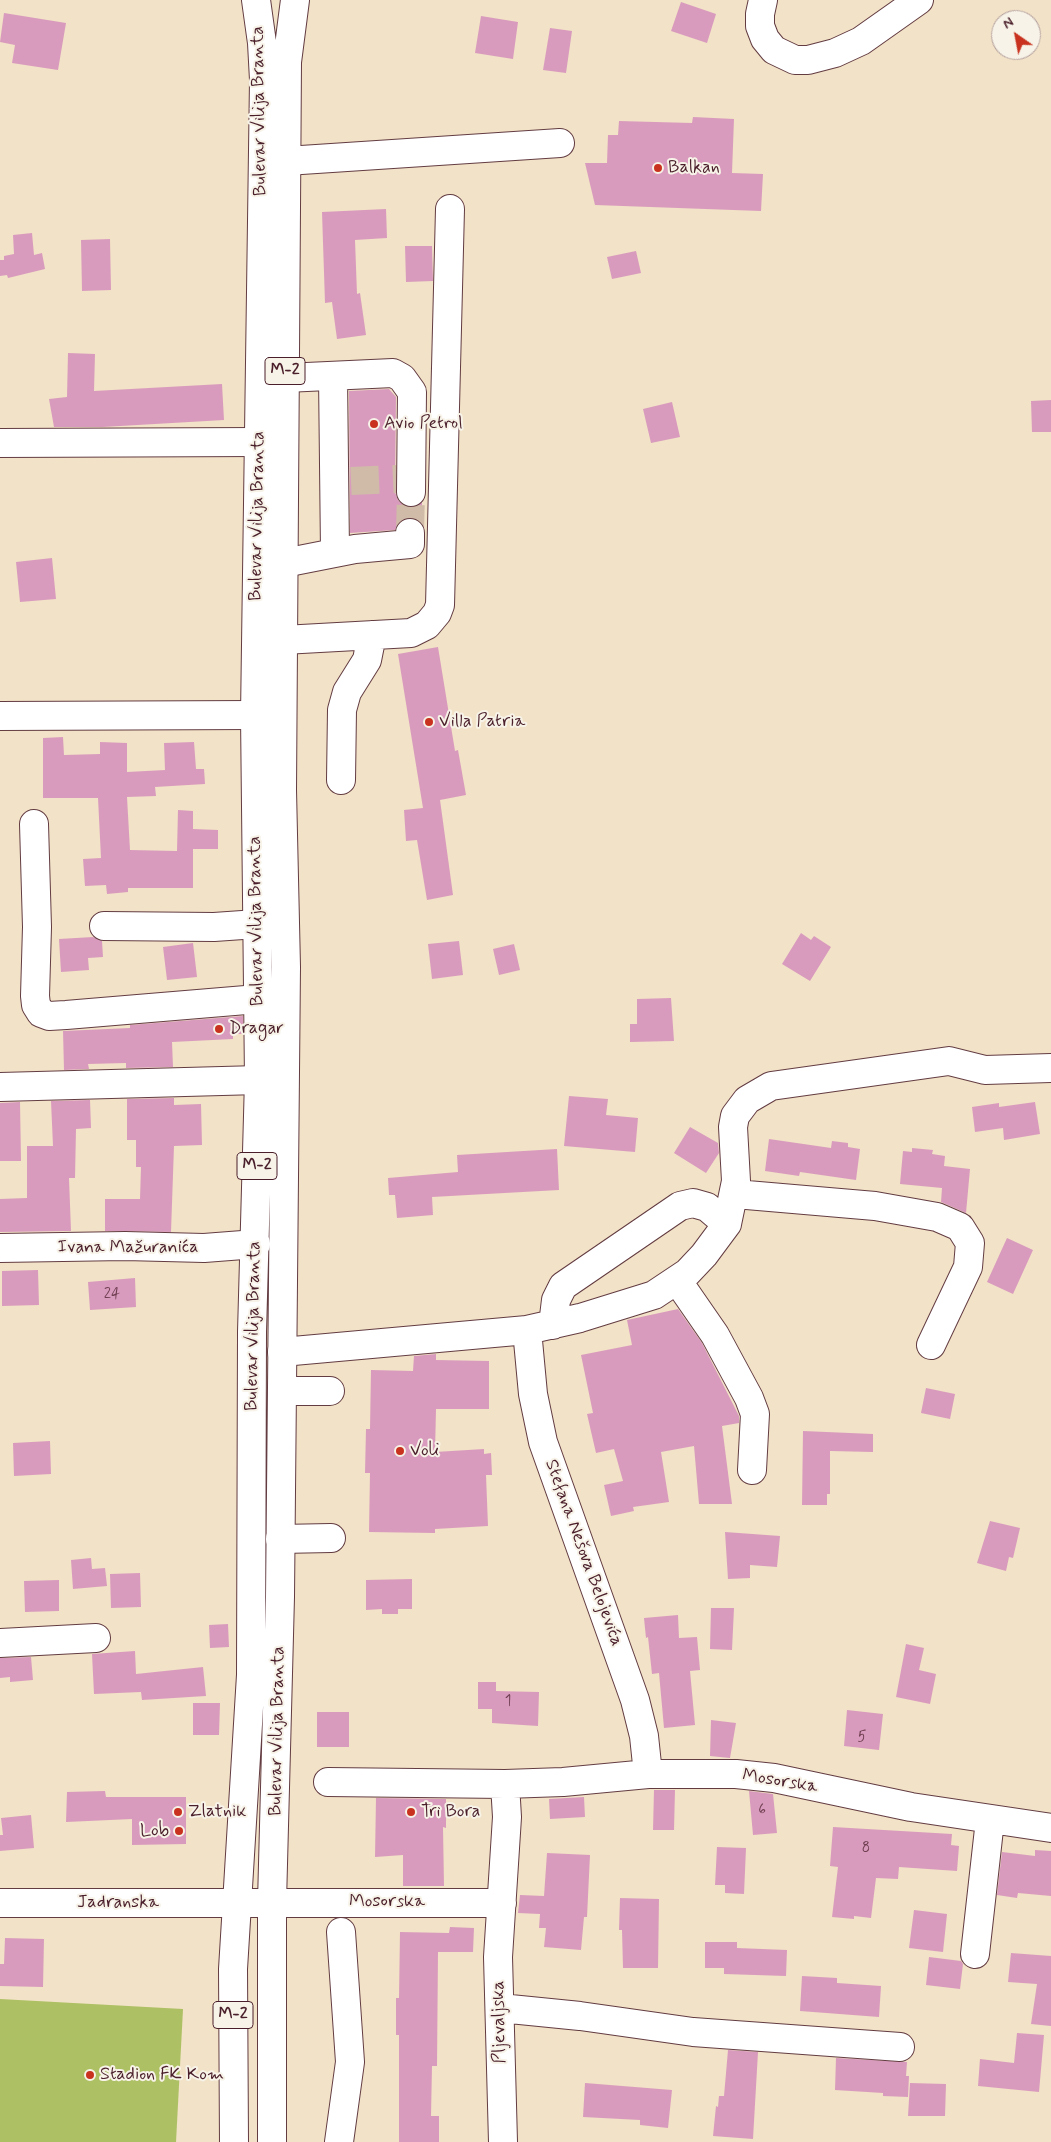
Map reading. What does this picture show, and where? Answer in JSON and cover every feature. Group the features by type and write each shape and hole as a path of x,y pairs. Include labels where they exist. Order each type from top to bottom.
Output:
{"street":[{"name":"Bulevar Vilija Branta","path":"234,2142 233,1969 251,1675 252,1332 260,1080 255,714 264,80 262,43 256,0"},
{"name":"Bulevar Vilija Branta","path":"272,2142 272,1902 277,1780 286,967 282,790 287,62 295,0"},
{"path":"763,0 760,14 765,39 774,50 795,60 808,60 835,53 861,42 919,0"},
{"path":"286,160 560,143"},
{"path":"283,640 411,633 420,630 433,620 440,605 450,209"},
{"path":"285,378 393,374 408,384 412,392 406,483"},
{"path":"333,376 342,481 335,552"},
{"path":"0,443 259,442"},
{"path":"284,563 335,552 410,544 410,533"},
{"path":"341,780 344,702 367,660 372,635"},
{"path":"0,716 255,714"},
{"path":"34,824 37,927 36,1005 41,1013 58,1015 258,999"},
{"path":"104,926 214,927 257,924"},
{"path":"282,1352 540,1328 654,1295 677,1280 704,1255 727,1224 735,1194 735,1116 747,1100 771,1086 949,1061 985,1070 1051,1068"},
{"path":"0,1087 260,1080"},
{"path":"735,1194 875,1206 937,1218 960,1227 970,1243 968,1267 931,1345"},
{"name":"Stefana Nešova Belojevića","path":"648,1774 644,1736 635,1700 543,1442 533,1394 540,1328 563,1286 680,1206 693,1203 707,1207 727,1224"},
{"name":"Ivana Mažuranića","path":"0,1248 125,1246 204,1248 256,1244"},
{"path":"677,1280 715,1335 749,1398 755,1414 752,1470"},
{"path":"282,1390 330,1391"},
{"path":"280,1539 331,1538"},
{"path":"0,1643 96,1638"},
{"name":"Mosorska","path":"328,1782 505,1784 563,1782 648,1774 695,1773 774,1778 911,1808 1051,1828"},
{"path":"502,1903 507,1817 505,1784"},
{"path":"975,1954 990,1820"},
{"name":"Jadranska","path":"0,1903 272,1902"},
{"name":"Mosorska","path":"272,1902 502,1903"},
{"name":"Pljevaljska","path":"502,1903 498,1957 503,2142"},
{"path":"339,2142 350,2062 341,1932"},
{"path":"500,2008 580,2016 693,2032 900,2047"}],"green space":[{"name":"Stadion FK Kom","path":"0,1999 183,2009 176,2142 0,2142"}],"building":[{"path":"681,2 716,14 707,43 671,31"},
{"path":"4,13 66,23 58,70 12,63 15,45 0,42"},
{"path":"481,16 518,22 513,59 475,53"},
{"path":"550,28 572,31 566,73 543,70"},
{"name":"Balkan","path":"693,117 734,119 732,173 763,174 761,211 595,205 585,163 607,163 608,135 618,135 619,121 692,123"},
{"path":"386,209 387,238 355,240 357,294 360,293 366,335 337,339 332,302 325,303 322,212"},
{"path":"32,233 34,255 42,253 45,269 8,278 7,275 0,276 0,260 4,260 4,256 14,254 13,235"},
{"path":"110,239 111,290 82,291 81,240"},
{"path":"405,246 432,246 433,281 406,282"},
{"path":"636,251 641,273 612,279 607,257"},
{"path":"68,353 95,354 94,391 222,384 224,420 103,427 54,427 49,399 67,397"},
{"path":"389,389 396,397 395,492 398,500 404,506 411,508 422,502 422,524 417,519 410,517 402,520 395,530 350,533 349,391"},
{"path":"1051,400 1051,432 1032,432 1031,401"},
{"path":"672,402 680,437 651,443 643,409"},
{"path":"52,558 56,599 20,602 16,562"},
{"path":"438,647 455,751 458,750 466,795 440,800 453,895 427,900 417,840 406,841 404,810 423,808 398,654"},
{"path":"63,737 64,755 100,754 100,742 127,743 127,772 165,770 164,743 194,742 196,769 204,769 205,784 155,787 156,796 127,797 130,850 177,851 178,810 193,811 193,829 218,830 218,849 193,849 193,888 128,888 128,892 107,894 106,885 85,886 83,859 101,858 98,798 43,798 43,738"},
{"path":"801,933 811,940 814,936 831,947 810,981 782,964"},
{"path":"93,937 102,941 103,957 88,958 89,970 61,972 59,939"},
{"path":"459,941 463,975 432,979 428,944"},
{"path":"193,943 197,977 167,980 163,947"},
{"path":"514,944 520,970 499,975 493,949"},
{"path":"671,998 674,1041 630,1042 630,1024 637,1024 637,999"},
{"path":"243,1016 243,1034 233,1034 233,1039 172,1042 173,1067 126,1068 126,1063 88,1064 89,1069 64,1070 63,1031 130,1028 130,1025"},
{"path":"569,1096 608,1099 606,1115 638,1118 635,1152 564,1146"},
{"path":"174,1098 174,1105 201,1104 202,1145 174,1146 171,1232 105,1231 105,1199 140,1199 141,1167 136,1167 136,1140 127,1140 127,1099"},
{"path":"90,1100 91,1128 76,1129 75,1178 69,1178 71,1231 0,1232 0,1199 27,1198 27,1146 53,1146 51,1101"},
{"path":"20,1102 21,1161 0,1161 0,1103"},
{"path":"1035,1102 1040,1134 1004,1140 1003,1128 975,1132 972,1107 999,1103 999,1107"},
{"path":"690,1127 718,1143 719,1153 706,1173 674,1153"},
{"path":"769,1139 831,1148 832,1141 848,1143 848,1147 860,1149 856,1180 800,1172 799,1176 765,1171"},
{"path":"912,1148 933,1150 932,1154 945,1156 944,1166 970,1169 966,1213 941,1202 942,1188 900,1184 903,1151 912,1152"},
{"path":"557,1149 559,1190 432,1197 433,1215 397,1218 395,1195 389,1195 388,1178 458,1172 457,1155"},
{"path":"1007,1238 1033,1250 1013,1294 987,1282"},
{"path":"38,1270 39,1305 2,1306 2,1271"},
{"path":"135,1278 136,1307 90,1310 88,1282"},
{"path":"678,1309 702,1343 739,1416 739,1423 722,1426 732,1504 699,1504 694,1446 661,1452 669,1502 633,1507 634,1511 611,1516 604,1485 623,1481 614,1449 596,1453 587,1414 593,1413 581,1355 632,1345 627,1320"},
{"name":"Voli","path":"436,1354 436,1360 489,1361 489,1409 436,1409 435,1452 484,1449 484,1454 491,1453 492,1475 486,1475 488,1526 435,1529 435,1533 369,1532 370,1473 365,1473 366,1429 370,1429 371,1370 413,1371 414,1356"},
{"path":"926,1388 955,1394 950,1419 921,1413"},
{"path":"803,1431 873,1434 873,1452 830,1451 830,1494 827,1494 827,1505 802,1505"},
{"path":"50,1441 51,1474 14,1476 13,1443"},
{"path":"990,1521 1020,1528 1013,1558 1009,1557 1006,1571 977,1563"},
{"path":"725,1532 780,1536 777,1567 750,1565 750,1578 728,1579"},
{"path":"91,1558 92,1569 105,1568 107,1586 73,1589 71,1560"},
{"path":"140,1573 141,1607 111,1608 110,1574"},
{"path":"412,1579 412,1609 398,1609 398,1614 382,1614 382,1609 366,1610 366,1580"},
{"path":"59,1580 59,1611 25,1612 24,1581"},
{"path":"711,1608 734,1608 732,1650 710,1649"},
{"path":"678,1615 679,1638 697,1637 700,1670 690,1671 695,1725 664,1728 659,1673 652,1674 644,1618"},
{"path":"228,1624 229,1647 210,1648 209,1625"},
{"path":"906,1644 924,1648 919,1670 936,1674 930,1704 896,1697"},
{"path":"135,1651 136,1674 203,1667 206,1696 142,1700 141,1692 94,1694 92,1654"},
{"path":"31,1657 33,1680 10,1682 10,1677 0,1678 0,1658"},
{"path":"478,1682 496,1682 496,1691 539,1692 538,1726 492,1723 492,1709 478,1709"},
{"path":"193,1703 220,1703 219,1735 193,1735"},
{"path":"847,1710 883,1714 879,1750 844,1746"},
{"path":"317,1712 349,1712 349,1747 317,1747"},
{"path":"711,1720 736,1723 730,1758 710,1756"},
{"path":"654,1790 675,1790 674,1830 653,1830"},
{"path":"105,1791 106,1797 186,1797 186,1844 132,1845 132,1819 66,1822 67,1792"},
{"path":"749,1791 773,1794 777,1833 753,1835"},
{"path":"584,1797 585,1817 550,1819 549,1799"},
{"path":"376,1798 446,1799 446,1828 443,1827 444,1886 403,1886 403,1855 375,1857"},
{"path":"31,1815 34,1848 0,1851 0,1835 3,1835 1,1818"},
{"path":"833,1827 952,1834 951,1845 959,1846 957,1871 899,1867 898,1879 876,1878 871,1918 854,1916 854,1919 832,1917 838,1867 830,1866"},
{"path":"717,1847 746,1848 744,1894 725,1893 725,1885 715,1885"},
{"path":"1035,1850 1051,1851 1051,1896 1018,1893 1017,1898 997,1895 1002,1852 1035,1856"},
{"path":"547,1853 590,1855 587,1917 584,1917 581,1950 544,1947 546,1928 539,1928 540,1914 518,1913 520,1895 544,1896"},
{"path":"620,1898 659,1899 658,1968 623,1968 622,1930 619,1930"},
{"path":"914,1910 947,1914 943,1952 909,1948"},
{"path":"450,1927 474,1928 473,1952 438,1952 437,2066 432,2066 431,2116 439,2116 439,2142 399,2142 399,2035 396,2035 396,1998 399,1998 400,1932 449,1933"},
{"path":"5,1938 44,1939 43,1987 0,1986 0,1964 4,1964"},
{"path":"705,1942 737,1942 737,1948 787,1950 786,1976 724,1974 724,1968 705,1968"},
{"path":"1011,1953 1051,1956 1051,2026 1031,2024 1037,1984 1008,1982"},
{"path":"929,1957 961,1961 963,1964 960,1989 926,1985"},
{"path":"802,1976 837,1978 837,1983 881,1986 879,2017 800,2011"},
{"path":"1017,2033 1044,2035 1039,2092 978,2086 980,2059 1014,2063"},
{"path":"728,2050 758,2052 753,2139 713,2136 716,2106 718,2107 719,2096 724,2096"},
{"path":"836,2058 907,2062 906,2076 909,2076 908,2097 883,2096 883,2093 835,2090"},
{"path":"585,2083 672,2090 668,2128 640,2125 640,2120 583,2117"},
{"path":"910,2083 946,2084 945,2116 908,2116"}],"tunnel":[{"path":"351,481 397,479"},
{"path":"410,533 411,492"}],"place":[{"name":"Balkan","path":"658,168"},
{"name":"Avio Petrol","path":"374,424"},
{"name":"Villa Patria","path":"429,722"},
{"name":"Dragar","path":"219,1029"},
{"name":"Voli","path":"400,1451"},
{"name":"Zlatnik","path":"178,1812"},
{"name":"Tri Bora","path":"411,1812"},
{"name":"Lob","path":"179,1831"},
{"name":"Stadion FK Kom","path":"90,2075"}]}
